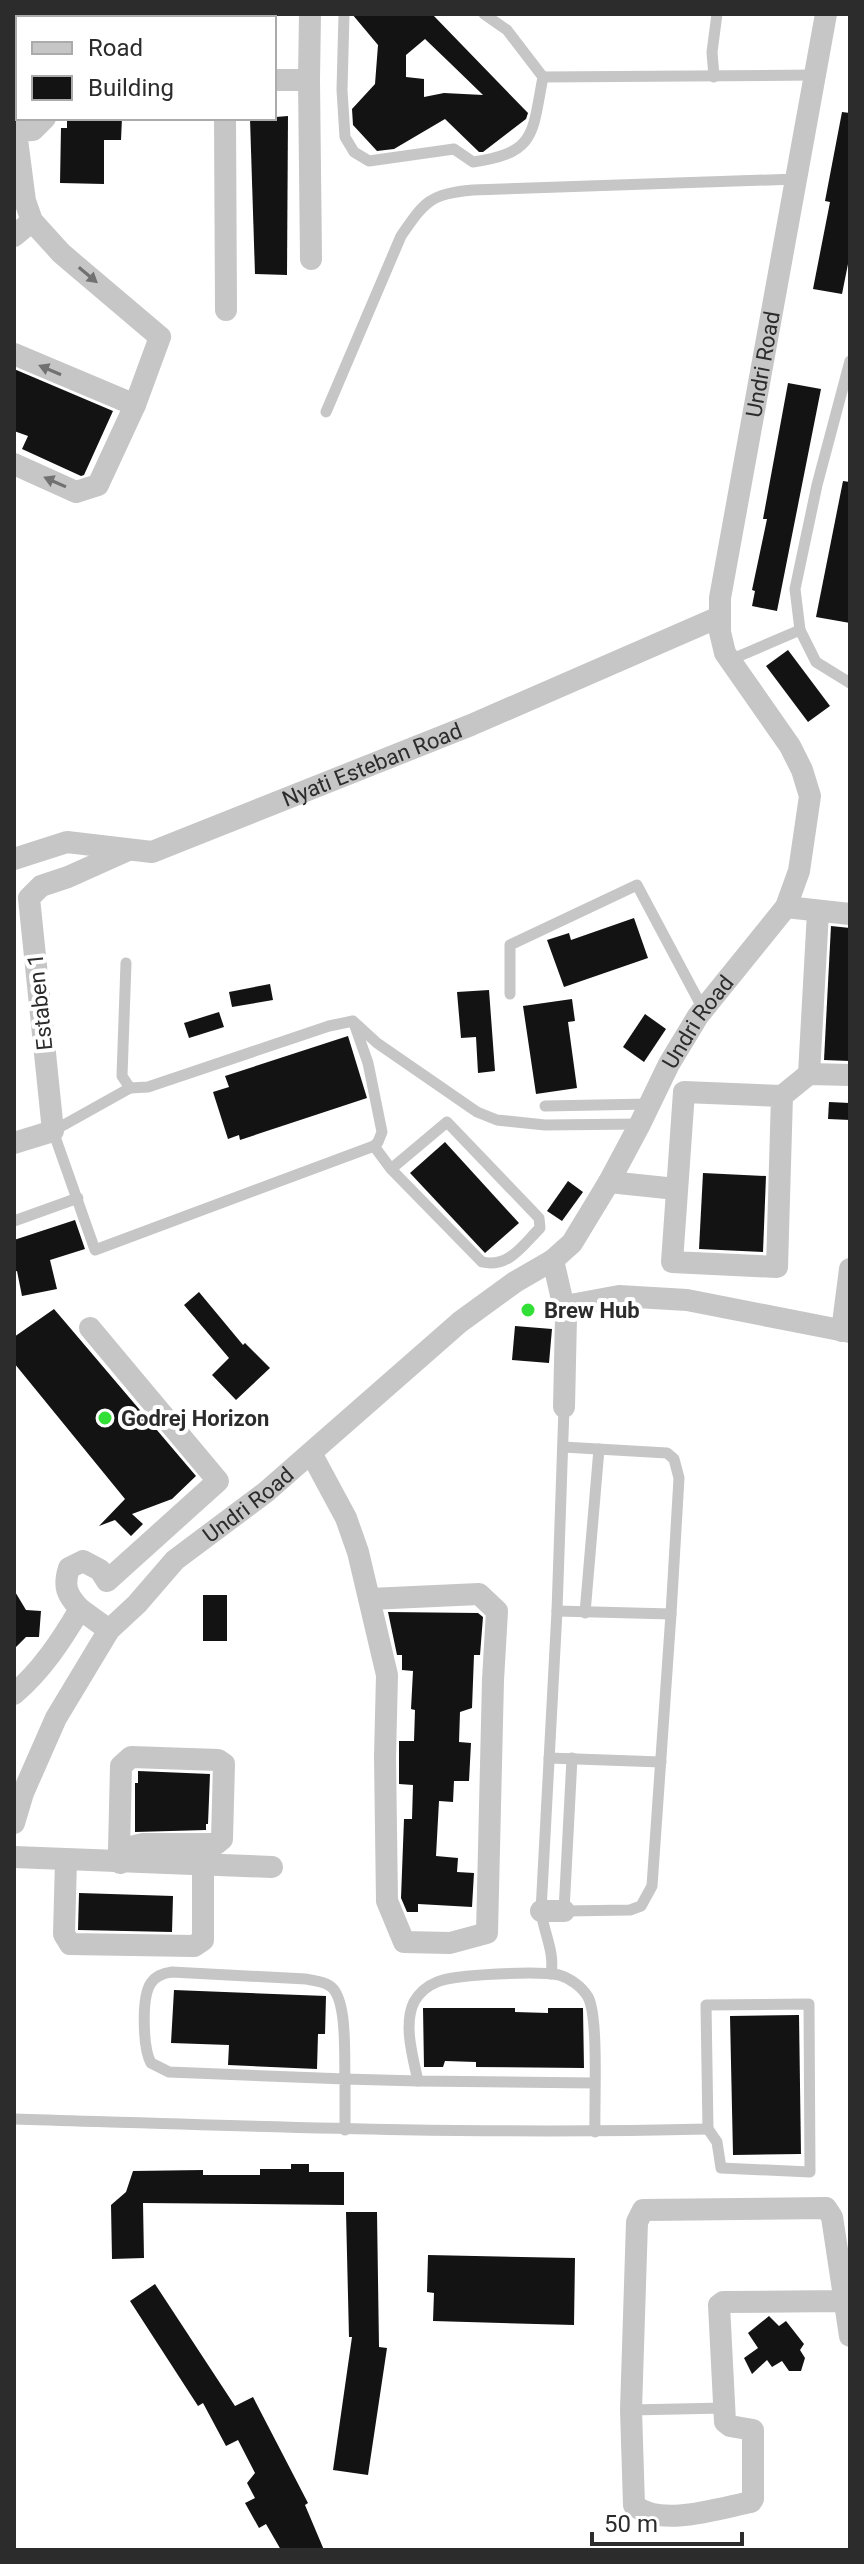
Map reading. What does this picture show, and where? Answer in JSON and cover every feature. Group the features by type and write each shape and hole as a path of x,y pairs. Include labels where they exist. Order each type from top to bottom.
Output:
{"street":[{"path":"310,14 311,259"},
{"name":"Undri Road","path":"14,1823 23,1793 56,1718 109,1630 137,1604 175,1560 266,1492 460,1322 515,1282 553,1260 572,1243 609,1182 669,1064 703,1009 786,907 799,871 810,796 790,746 725,653 719,617 826,14"},
{"path":"276,80 309,80"},
{"path":"14,464 76,492 98,485 135,405 160,337 61,253 32,221 25,201 15,131 33,130 43,120"},
{"path":"225,120 226,310"},
{"path":"14,236 32,221"},
{"path":"14,354 135,405"},
{"name":"Nyati Esteban Road","path":"14,859 67,842 152,852 471,725 719,617"},
{"name":"Estaben 1","path":"53,1131 29,898 41,886 131,849"},
{"path":"786,907 850,914"},
{"path":"809,1074 818,912"},
{"path":"782,1096 777,1267 672,1262 684,1092 782,1096 809,1074 850,1075"},
{"path":"14,1143 53,1131"},
{"path":"609,1182 676,1189"},
{"path":"553,1260 565,1306 564,1407"},
{"path":"565,1306 619,1296 687,1300 846,1332 850,1269"},
{"path":"90,1328 218,1481 107,1581"},
{"path":"311,1453 346,1518 370,1599 387,1675 387,1901 404,1942 450,1943 487,1933 497,1611 479,1594 370,1599"},
{"path":"109,1630 80,1609 67,1594 65,1581 69,1568 83,1561 100,1570 107,1581 137,1604"},
{"path":"14,1694 57,1648 80,1609"},
{"path":"131,1757 218,1760 224,1764 222,1839 216,1844 143,1844 120,1856 121,1766 131,1757"},
{"path":"14,1857 66,1860 120,1856 203,1866 272,1867"},
{"path":"66,1860 64,1934 70,1944 194,1946 203,1940 203,1866"},
{"path":"541,1911 564,1911"},
{"path":"843,2301 723,2302 719,2305 724,2408 727,2424 753,2430 753,2499 751,2502 675,2517 644,2511 634,2505 631,2410 637,2222 643,2210 826,2208 832,2217 850,2336"}],"lane":[{"path":"344,14 342,90 345,137 354,152 369,161 454,149 473,162 513,153 525,144 532,131 543,77 507,30 484,14"},
{"path":"714,77 712,52 717,14"},
{"path":"543,77 816,75"},
{"path":"326,412 401,236 418,211 431,199 446,193 473,190 798,179"},
{"path":"850,361 817,485 795,589 800,630 816,662 850,683"},
{"path":"730,660 800,630"},
{"path":"510,994 510,945 637,885 703,1009"},
{"path":"126,963 122,1076 130,1088"},
{"path":"353,1021 368,1063 382,1132 374,1146 95,1250 53,1131 130,1088 148,1087 329,1026 353,1021"},
{"path":"353,1021 377,1043 477,1112 497,1120 545,1125 645,1114"},
{"path":"545,1106 645,1114"},
{"path":"374,1146 391,1169 482,1262 495,1265 508,1259 540,1228 539,1218 447,1122 391,1169"},
{"path":"14,1221 78,1198"},
{"path":"551,1974 554,1957 543,1927 541,1911 564,1407"},
{"path":"563,1447 667,1453 674,1459 679,1478 652,1886 641,1906 630,1910 564,1911 572,1758"},
{"path":"585,1613 599,1449"},
{"path":"557,1611 671,1614"},
{"path":"549,1758 661,1762"},
{"path":"345,2130 345,2079 342,2013 333,1987 306,1979 172,1972 161,1974 152,1981 147,1992 145,2044 151,2063 169,2072 345,2079 418,2081 594,2083"},
{"path":"418,2081 410,2020 413,2003 424,1989 439,1981 459,1978 563,1976 580,1988 591,2005 595,2132"},
{"path":"809,2004 810,2172 721,2168 717,2142 708,2129 706,2005 809,2004"},
{"path":"14,2119 345,2130 595,2132 708,2129"},
{"path":"631,2410 724,2408"}],"building":[{"path":"352,14 432,14 528,113 526,119 483,152 479,152 445,119 394,149 377,151 353,125 352,109 375,84 378,45","holes":["425,39 483,95 444,93 424,97 424,79 406,77 406,55"]},
{"path":"842,112 850,113 850,254 842,294 813,289 830,202 825,201"},
{"path":"288,116 287,275 255,274 250,120 276,120 276,117"},
{"path":"67,120 122,120 121,140 104,140 104,184 60,183 61,128 67,128"},
{"path":"14,369 113,411 84,475 22,449 28,436 14,431"},
{"path":"788,383 821,389 777,611 752,606 755,591 752,590 767,519 763,519"},
{"path":"843,481 850,482 850,623 816,617"},
{"path":"788,650 830,706 808,722 766,666"},
{"path":"634,918 648,958 564,987 547,940 569,933 571,940"},
{"path":"831,926 850,928 850,1061 824,1060"},
{"path":"270,984 273,1000 232,1007 229,992"},
{"path":"489,990 495,1071 478,1073 476,1037 461,1038 457,992"},
{"path":"572,999 575,1021 568,1022 577,1088 536,1094 523,1006"},
{"path":"219,1012 224,1027 189,1038 184,1023"},
{"path":"645,1014 666,1029 644,1062 623,1047"},
{"path":"348,1036 367,1098 240,1140 239,1135 228,1139 213,1092 229,1087 225,1076"},
{"path":"829,1102 850,1103 850,1120 828,1119"},
{"path":"445,1142 519,1223 485,1253 410,1173"},
{"path":"703,1173 766,1176 763,1252 699,1249"},
{"path":"568,1181 583,1192 562,1221 547,1211"},
{"path":"75,1220 85,1249 50,1260 57,1289 22,1296 17,1271 14,1272 14,1240"},
{"path":"199,1292 243,1345 245,1343 270,1368 236,1400 212,1375 229,1358 184,1305"},
{"name":"Godrej Horizon","path":"54,1309 196,1476 172,1499 132,1514 143,1524 131,1536 115,1520 99,1526 125,1499 14,1363 14,1337"},
{"path":"515,1326 552,1329 549,1363 512,1360"},
{"path":"14,1590 26,1610 41,1611 39,1637 26,1637 14,1649"},
{"path":"203,1595 227,1595 227,1641 203,1641"},
{"path":"388,1612 478,1613 483,1617 480,1655 474,1655 472,1708 460,1712 459,1742 471,1743 469,1781 454,1781 453,1802 439,1801 436,1856 458,1858 457,1872 474,1873 472,1907 418,1904 418,1912 407,1912 401,1898 404,1819 412,1819 413,1785 399,1784 399,1741 414,1741 415,1710 411,1709 413,1671 402,1670 402,1655 397,1655"},
{"path":"138,1771 210,1774 206,1830 135,1832 135,1783 138,1783"},
{"path":"79,1893 173,1896 172,1932 78,1930"},
{"path":"174,1990 326,1996 325,2034 318,2034 317,2069 228,2065 229,2045 171,2043"},
{"path":"423,2008 515,2008 515,2012 548,2013 548,2008 583,2008 584,2068 476,2067 476,2062 445,2061 443,2067 424,2067"},
{"path":"799,2015 801,2154 733,2155 730,2016"},
{"path":"291,2164 309,2164 309,2172 344,2172 344,2205 143,2203 144,2258 112,2259 111,2205 126,2192 133,2171 203,2170 203,2175 260,2175 260,2169 291,2169"},
{"path":"346,2212 377,2212 379,2347 387,2348 368,2475 333,2470 352,2337 349,2337"},
{"path":"428,2255 575,2258 574,2325 433,2321 434,2293 427,2292"},
{"path":"155,2284 235,2406 253,2397 308,2503 305,2505 324,2550 281,2550 266,2524 259,2528 245,2503 255,2498 247,2483 255,2473 238,2440 226,2446 203,2403 198,2406 130,2301"},
{"path":"769,2316 779,2326 786,2321 804,2344 800,2350 805,2358 801,2371 789,2371 782,2361 772,2367 767,2360 752,2374 744,2358 758,2348 748,2333"}],"place":[{"name":"Brew Hub","path":"528,1310"},
{"name":"Godrej Horizon","path":"105,1418"}]}
